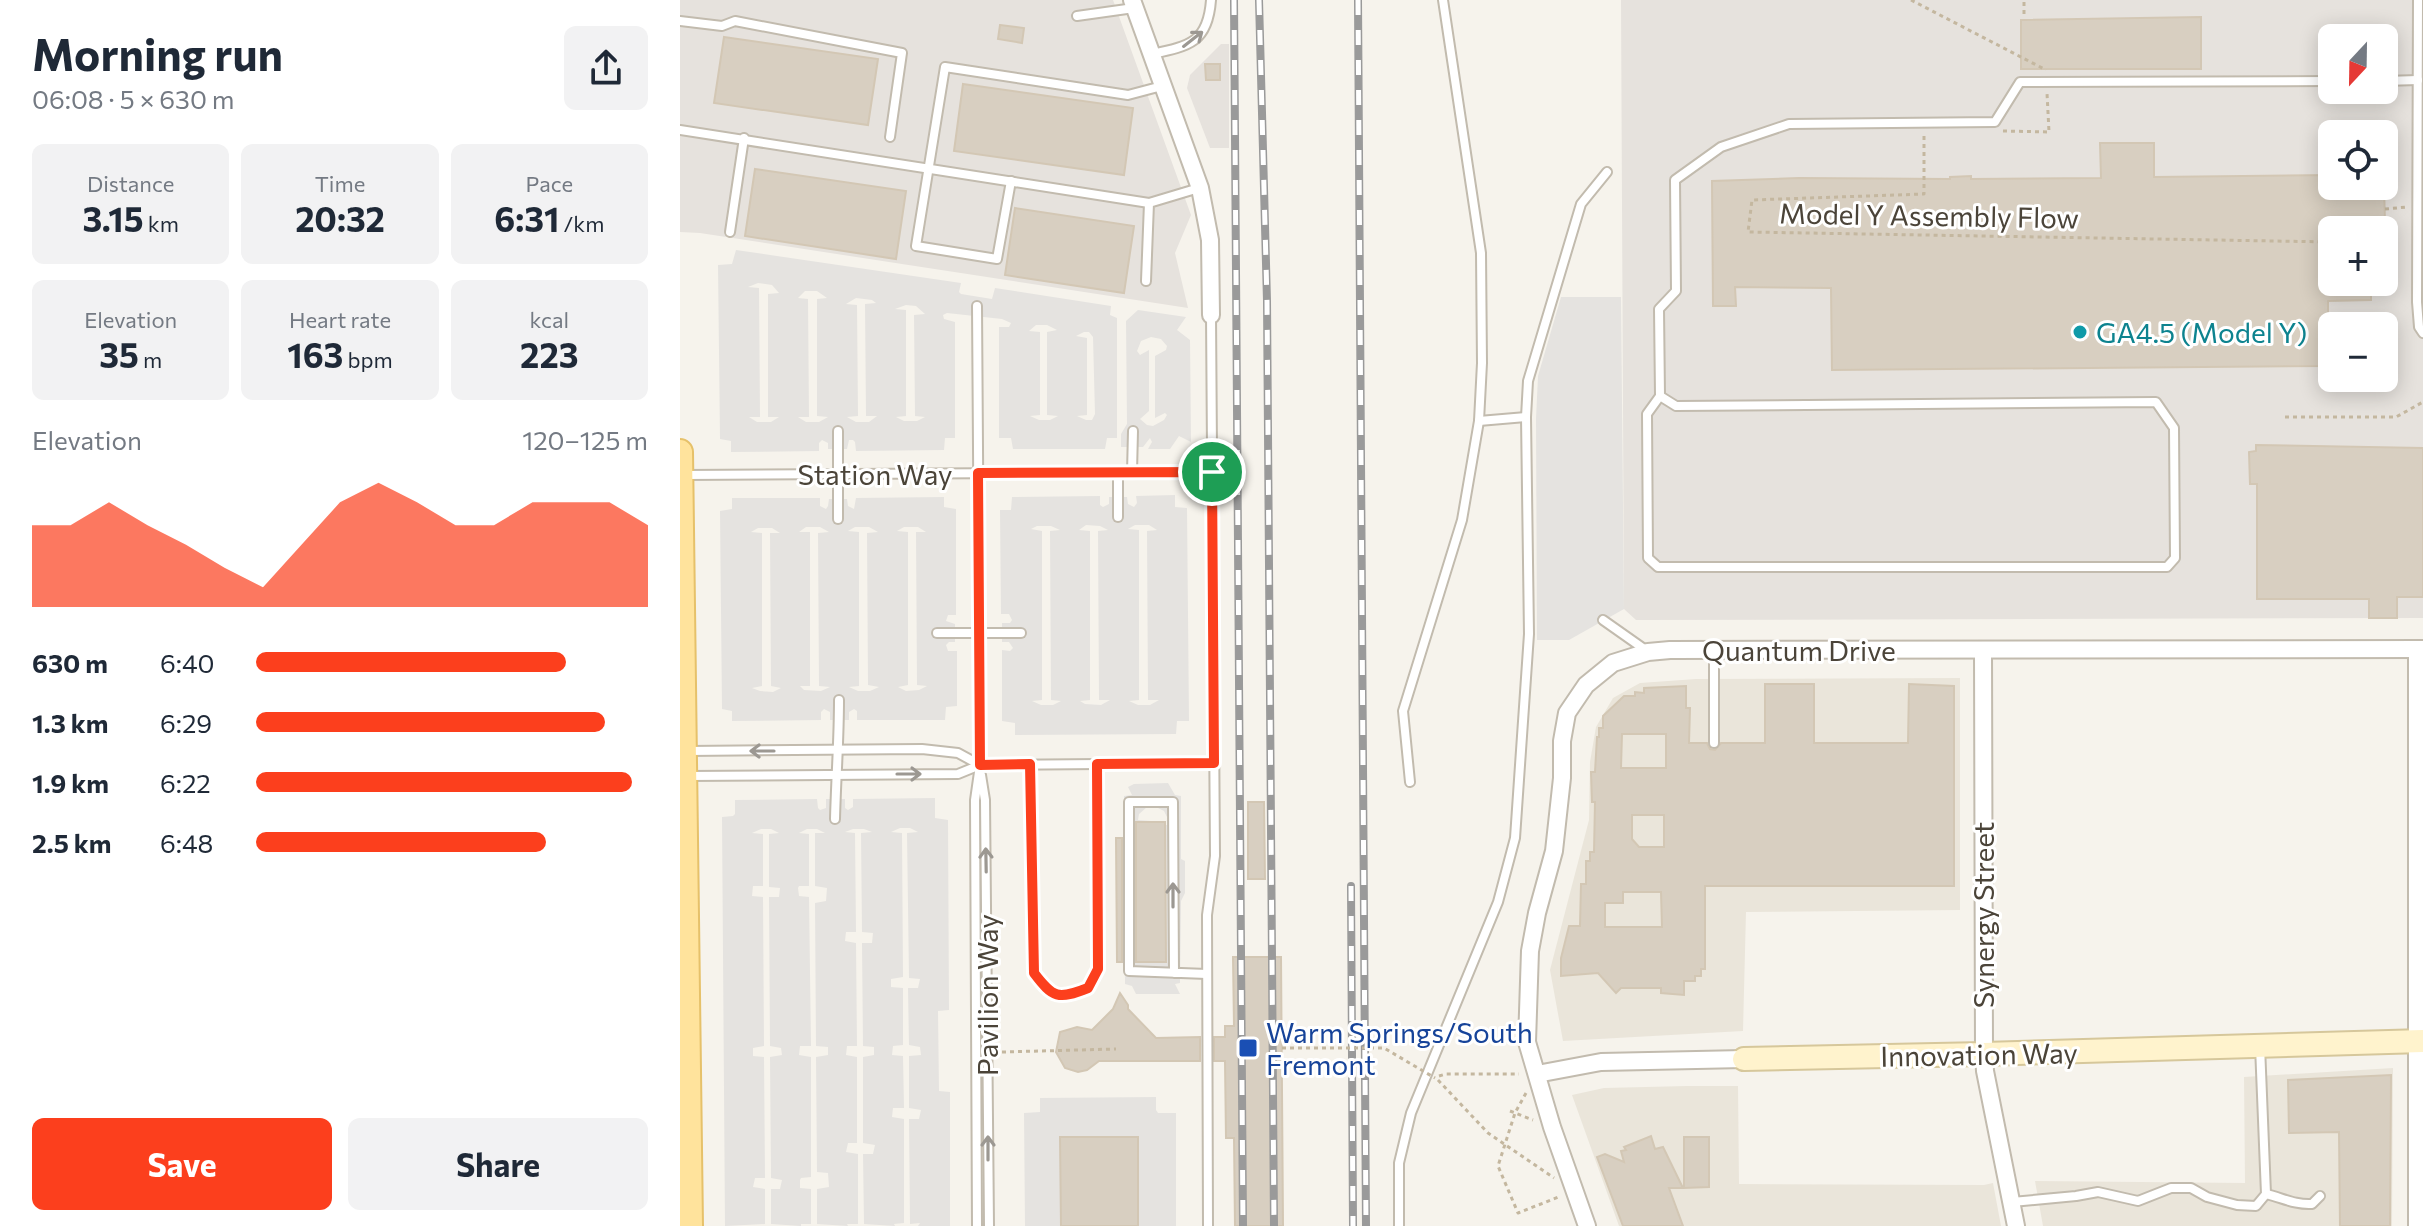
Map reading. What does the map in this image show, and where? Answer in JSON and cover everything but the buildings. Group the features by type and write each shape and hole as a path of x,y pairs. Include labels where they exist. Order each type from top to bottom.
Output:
{"main road":[{"path":"681,463 682,763 690,1226"}],"street":[{"path":"1133,4 1200,188 1210,240 1211,315"},
{"path":"2419,1224 2420,649"},
{"name":"Quantum Drive","path":"1587,1226 1552,1127 1527,1042 1530,951 1554,851 1567,713 1586,685 1603,669 1624,658 1648,652 1714,650 2420,649"},
{"name":"Synergy Street","path":"1983,650 1984,1054 2016,1226"},
{"name":"Innovation Way","path":"1537,1074 1601,1062 2419,1041"}],"lane":[{"path":"1152,54 1181,48 1200,38 1209,23 1211,0"},
{"path":"1410,782 1403,711 1462,520 1479,421 1482,363 1481,253 1443,0"},
{"path":"2418,0 2418,318 2423,333"},
{"path":"1077,16 1133,4"},
{"path":"680,21 722,26 735,21 902,53 890,137"},
{"path":"1011,181 997,259 916,246 945,67 1128,95 1163,86"},
{"path":"2398,81 2418,80"},
{"path":"1660,396 1676,406 2156,402 2174,428 2175,558 2167,567 1658,567 1648,558 1647,414 1660,396 1659,309 1676,291 1675,180 1721,147 1789,124 1995,122 2020,82 2318,81"},
{"path":"680,130 1149,203 1200,188"},
{"path":"730,232 744,138"},
{"path":"1399,1226 1399,1163 1411,1113 1509,869 1515,838 1529,634 1528,381 1581,204 1607,172"},
{"path":"1146,281 1149,203"},
{"name":"Pavilion Way","path":"977,306 980,765 985,800 989,1226"},
{"path":"1208,1226 1207,906 1215,856 1211,315"},
{"path":"1479,421 1526,417"},
{"path":"838,431 838,519"},
{"path":"1132,472 1133,431"},
{"name":"Station Way","path":"681,463 838,474 1212,472"},
{"path":"1118,472 1118,517"},
{"path":"1603,620 1648,652"},
{"path":"937,633 1021,633"},
{"path":"1714,650 1714,743"},
{"path":"835,819 839,700"},
{"path":"682,763 839,750 922,749 958,753 980,765"},
{"path":"682,763 836,774 958,774 980,765 1214,763"},
{"path":"1030,764 1034,973 1048,991 1067,996 1088,988 1098,969 1097,764"},
{"name":"Pavilion Way","path":"977,1226 975,800 980,765"},
{"path":"1174,973 1173,802 1129,802 1129,971 1174,973 1207,974"},
{"path":"2012,1202 2098,1192 2138,1201 2171,1188 2191,1188 2207,1197 2237,1205 2256,1206 2266,1194 2260,1046"},
{"path":"2266,1194 2295,1205 2312,1204 2320,1196"}],"path":[{"path":"1911,0 2047,71"},
{"path":"2024,0 2024,14"},
{"path":"2002,131 2049,132 2047,86"},
{"name":"Model Y Assembly Flow","path":"1924,131 1924,194 1752,200 1748,232 2318,242"},
{"path":"2385,209 2418,207"},
{"path":"2285,417 2396,417 2423,402"},
{"path":"1282,1048 1384,1048 1435,1078 1488,1133 1574,1191"},
{"path":"1002,1052 1116,1049"},
{"path":"1446,1074 1537,1074"},
{"path":"1537,1074 1512,1112 1498,1166 1518,1213 1574,1191"},
{"path":"1512,1112 1552,1127"}],"shaded area":[{"path":"680,0 1113,0 1191,215 1175,253 1188,308 680,232"},
{"path":"1621,0 2423,0 2423,618 1636,620 1624,609"},
{"path":"1221,44 1229,44 1229,148 1210,148 1187,88 1190,75"},
{"path":"736,250 961,283 961,294 992,299 995,288 1111,306 1110,315 1117,318 1117,438 1107,438 1105,449 1013,449 1011,438 999,438 999,327 1009,327 1011,323 1002,319 947,313 943,315 944,319 955,322 955,438 945,438 944,450 856,451 853,440 849,440 847,449 828,449 828,443 822,440 819,451 731,452 731,441 720,439 718,265 732,264","holes":["758,283 772,285 779,293 768,294 768,417 779,417 771,422 757,422 749,417 760,417 759,288 748,287","805,291 817,291 827,298 817,299 817,416 828,417 819,422 806,422 798,417 809,417 808,299 798,298","856,298 876,303 865,304 866,416 877,416 869,422 856,422 847,417 858,416 857,305 846,304","906,305 916,306 925,314 914,315 915,416 925,417 917,421 904,421 896,417 906,416 906,310 895,309","1036,325 1047,325 1057,330 1047,332 1047,415 1058,416 1050,420 1030,416 1040,415 1040,332 1029,331","1089,332 1093,337 1095,414 1092,420 1077,416 1087,415 1087,338 1076,336"]},
{"path":"1561,297 1621,297 1624,609 1569,640 1537,640 1538,376"},
{"path":"1138,310 1186,317 1177,330 1190,340 1191,442 1179,436 1170,449 1148,449 1152,442 1150,438 1143,447 1121,447 1121,434 1127,424 1126,321","holes":["1151,337 1161,339 1167,346 1166,350 1155,356 1155,418 1165,413 1167,415 1153,426 1140,419 1149,411 1149,350 1140,355 1137,351 1141,341"]},
{"path":"1175,495 1175,507 1187,508 1189,721 1177,721 1176,734 1015,735 1015,723 1002,721 1002,650 1010,651 1013,648 1009,642 1002,642 1002,623 1012,620 1009,614 1001,614 1000,510 1011,510 1012,497 1100,496 1103,507 1109,504 1109,497 1127,497 1128,504 1134,507 1136,496","holes":["1086,525 1108,530 1098,531 1099,700 1110,700 1101,705 1080,701 1090,700 1090,531 1079,530","1135,525 1149,525 1157,530 1147,531 1148,700 1159,700 1150,705 1129,701 1139,700 1139,530 1128,529","1051,526 1060,530 1050,531 1051,700 1061,701 1053,705 1032,701 1042,700 1042,531 1031,529"]},
{"path":"944,497 944,507 956,509 956,615 948,615 946,621 955,624 955,642 946,645 948,651 957,651 957,706 946,707 945,720 857,720 854,709 849,712 849,720 830,720 830,712 824,709 821,720 732,721 732,711 722,709 720,511 732,509 732,498 820,498 820,506 826,509 829,499 847,499 848,506 854,509 856,498","holes":["806,527 820,527 829,532 818,533 819,686 830,687 821,691 804,690 800,686 810,686 810,532 799,532","855,527 869,527 878,532 867,533 868,685 879,687 870,691 849,687 859,686 859,532 848,531","904,527 918,527 926,532 916,532 917,685 927,686 919,690 906,691 898,687 908,685 908,532 897,531","758,528 772,528 780,533 770,533 771,686 781,688 773,692 752,688 762,686 762,533 751,532"]},
{"path":"1960,678 1960,910 1746,912 1743,1031 1563,1041 1550,970 1589,820 1590,762 1596,727 1613,698 1640,683 1696,679"},
{"path":"1168,783 1175,795 1181,796 1181,859 1185,861 1185,893 1181,901 1180,983 1175,984 1180,994 1136,994 1132,986 1125,984 1124,796 1132,795 1128,787","holes":["1147,807 1164,811 1167,825 1151,826 1151,821 1138,820 1139,814"]},
{"path":"935,798 935,818 948,820 949,1010 938,1011 939,1091 950,1092 950,1226 910,1224 909,1119 919,1119 921,1110 909,1108 909,1056 921,1055 920,1047 909,1045 908,988 918,988 920,979 909,978 907,833 918,832 900,828 891,832 902,833 903,977 891,979 891,987 903,988 903,1045 893,1046 892,1055 903,1056 904,1108 893,1108 892,1117 904,1119 904,1223 895,1226 864,1224 863,1154 873,1154 875,1145 863,1143 863,1057 874,1055 874,1047 863,1046 862,943 872,943 873,933 862,932 861,833 872,832 853,829 845,832 855,833 856,932 846,932 845,941 856,943 857,1046 847,1046 846,1055 857,1057 857,1143 848,1143 846,1152 858,1154 858,1224 817,1224 817,1189 829,1187 828,1173 817,1172 816,1057 828,1055 828,1047 816,1046 815,903 826,901 827,888 815,886 815,833 825,833 807,829 799,833 809,834 809,886 798,888 799,896 809,897 811,1046 800,1046 799,1055 811,1057 811,1177 801,1178 800,1188 811,1189 811,1224 771,1224 771,1189 780,1189 782,1180 771,1178 770,1057 782,1055 781,1048 770,1046 769,897 779,897 780,888 769,887 769,834 779,833 761,829 752,833 763,834 763,886 753,886 752,896 763,897 764,1046 753,1048 753,1056 764,1057 765,1178 755,1178 753,1187 765,1189 765,1224 725,1226 722,817 735,814 735,800 817,799 820,810 826,808 826,799 845,799 848,810 853,807 853,799"},
{"path":"2393,1068 2392,1226 2043,1226 2035,1181 2245,1183 2244,1077"},
{"path":"1738,1086 1739,1184 1993,1183 2001,1226 1619,1226 1572,1095 1604,1088"},
{"path":"1156,1097 1158,1113 1176,1113 1176,1226 1025,1226 1024,1113 1040,1112 1040,1098"}],"railway":[{"path":"1234,0 1243,1226"},
{"path":"1259,0 1267,301 1274,1226"},
{"path":"1358,0 1366,1226"},
{"path":"1351,886 1353,1226"}],"place":[{"name":"GA4.5 (Model Y)","path":"2080,332"},
{"name":"Warm Springs/South Fremont","path":"1248,1048"}],"route":[{"path":"1212,472 1214,763 1097,764 1098,969 1088,988 1067,996 1048,991 1034,973 1030,764 980,765 978,473 1212,472"}]}
